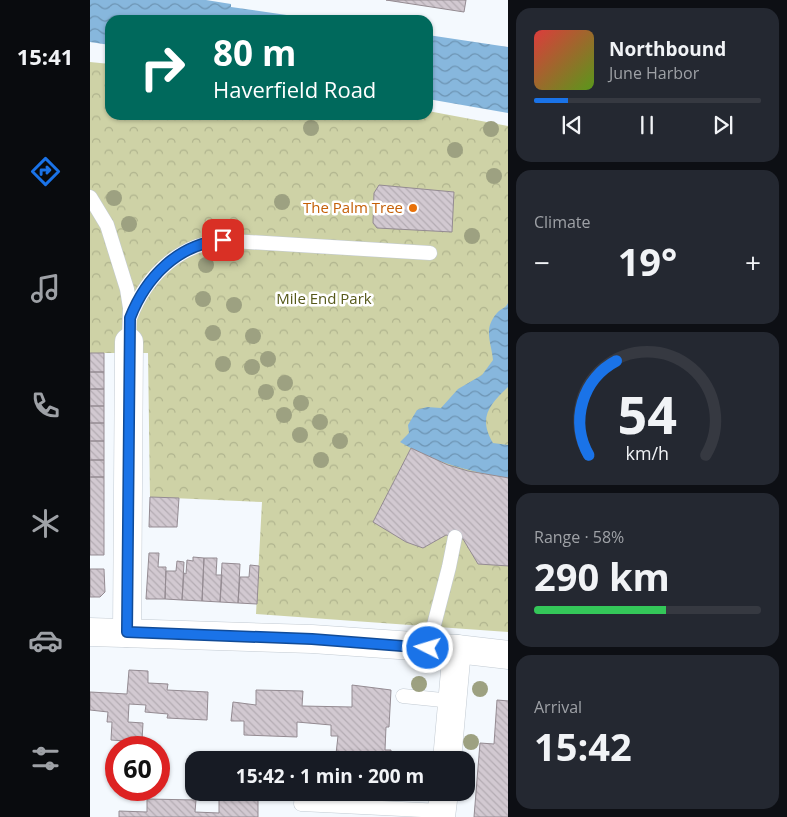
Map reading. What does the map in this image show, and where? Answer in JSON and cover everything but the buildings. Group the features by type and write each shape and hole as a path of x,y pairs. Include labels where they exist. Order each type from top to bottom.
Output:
{"main road":[{"path":"127,632 130,330"},
{"path":"90,632 312,639 457,649 508,655"},
{"path":"448,751 457,649"}],"lane":[{"path":"90,197 107,225 113,241 129,297 130,330"},
{"path":"130,330 142,292 160,270 178,255 205,243 232,241 430,253"},
{"path":"428,648 449,567 454,537"},
{"path":"403,696 452,701"},
{"path":"301,801 301,804 442,807"}],"green space":[{"name":"Mile End Park","path":"90,62 105,64 105,120 433,120 433,112 508,126 508,632 256,614 262,502 150,497 148,353 90,353"}],"water":[{"path":"90,0 206,0 231,4 231,7 286,15 105,15 105,44 90,42"},
{"path":"433,36 508,47 508,113 433,100"},
{"path":"508,303 508,387 491,406 486,419 486,426 493,443 508,445 508,478 439,461 400,442 409,433 408,425 417,410 427,407 441,408 458,389 482,375 493,360 489,335 490,324 497,313"}],"place":[{"name":"The Palm Tree","path":"413,208"}],"route":[{"path":"223,240 196,245 169,261 142,292 130,318 127,632 312,639 428,648"}]}
